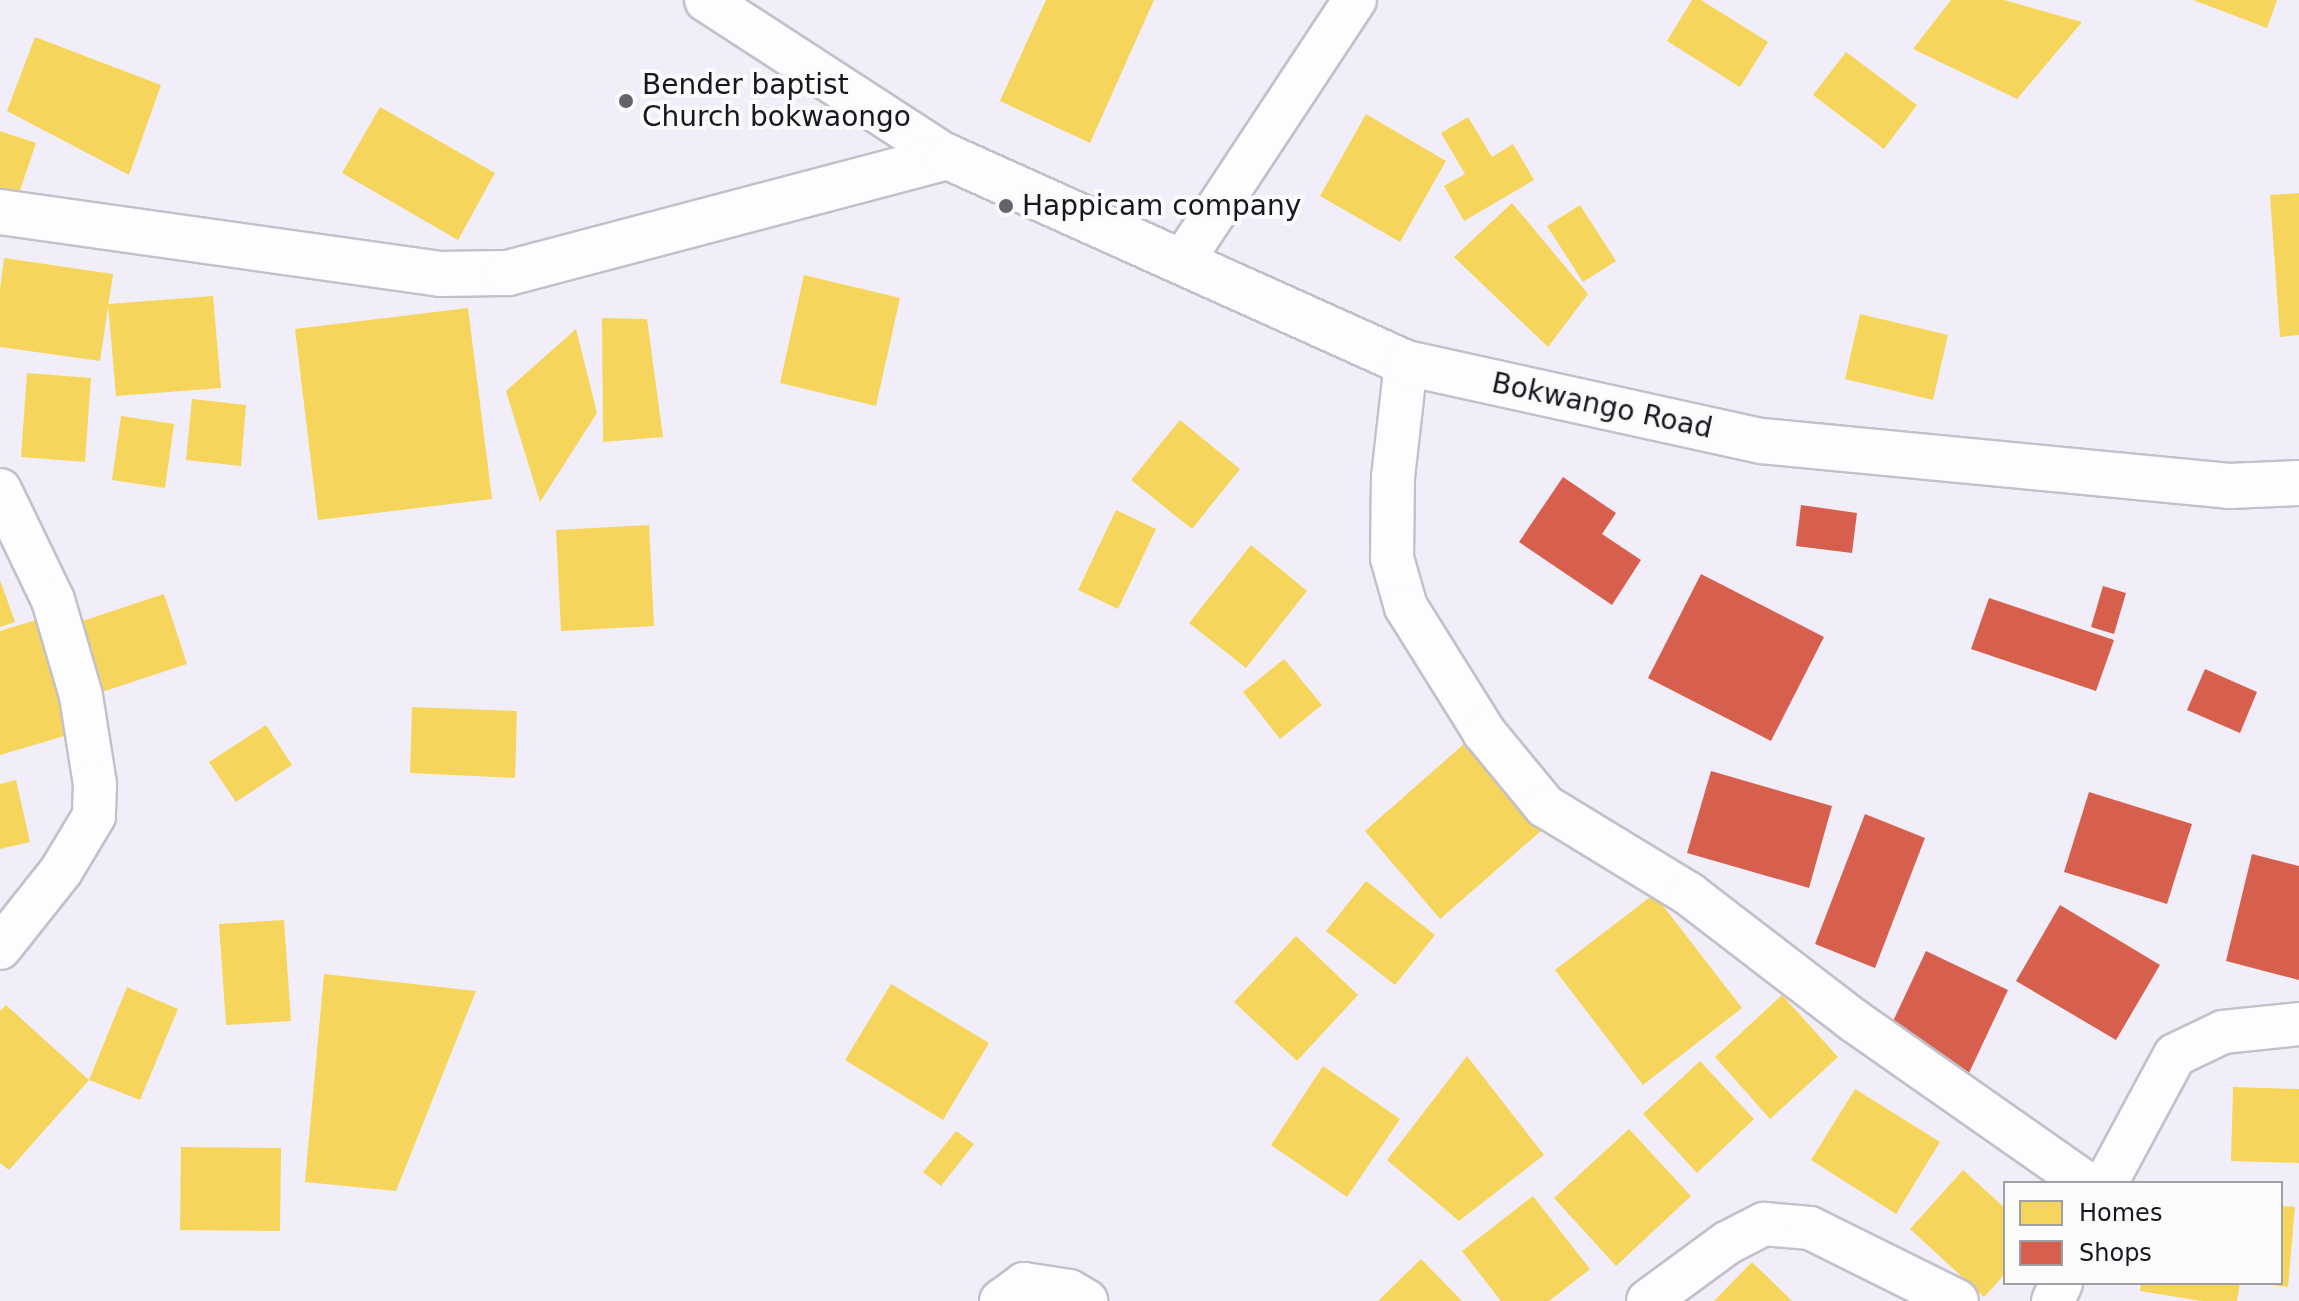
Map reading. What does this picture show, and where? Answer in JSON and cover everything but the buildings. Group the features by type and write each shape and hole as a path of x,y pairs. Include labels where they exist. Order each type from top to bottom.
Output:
{"street":[{"path":"706,0 948,157"},
{"path":"1182,262 1355,0"},
{"path":"0,212 441,274 508,273 948,157"},
{"name":"Bokwango Road","path":"948,157 1406,363 1762,441 2229,486 2299,483"},
{"path":"1406,363 1393,477 1392,558 1406,607 1484,732 1545,806 1689,894 1853,1020 2083,1181"},
{"path":"0,490 53,600 81,696 95,784 94,816 61,871 0,948"},
{"path":"2107,1181 2175,1055 2223,1032 2299,1024"},
{"path":"1648,1301 1727,1243 1764,1224 1810,1228 1957,1301"},
{"path":"1001,1301 1024,1284 1069,1291 1086,1301"}],"place":[{"name":"Bender baptist Church bokwaongo","path":"626,101"},
{"name":"Happicam company","path":"1006,206"}]}
